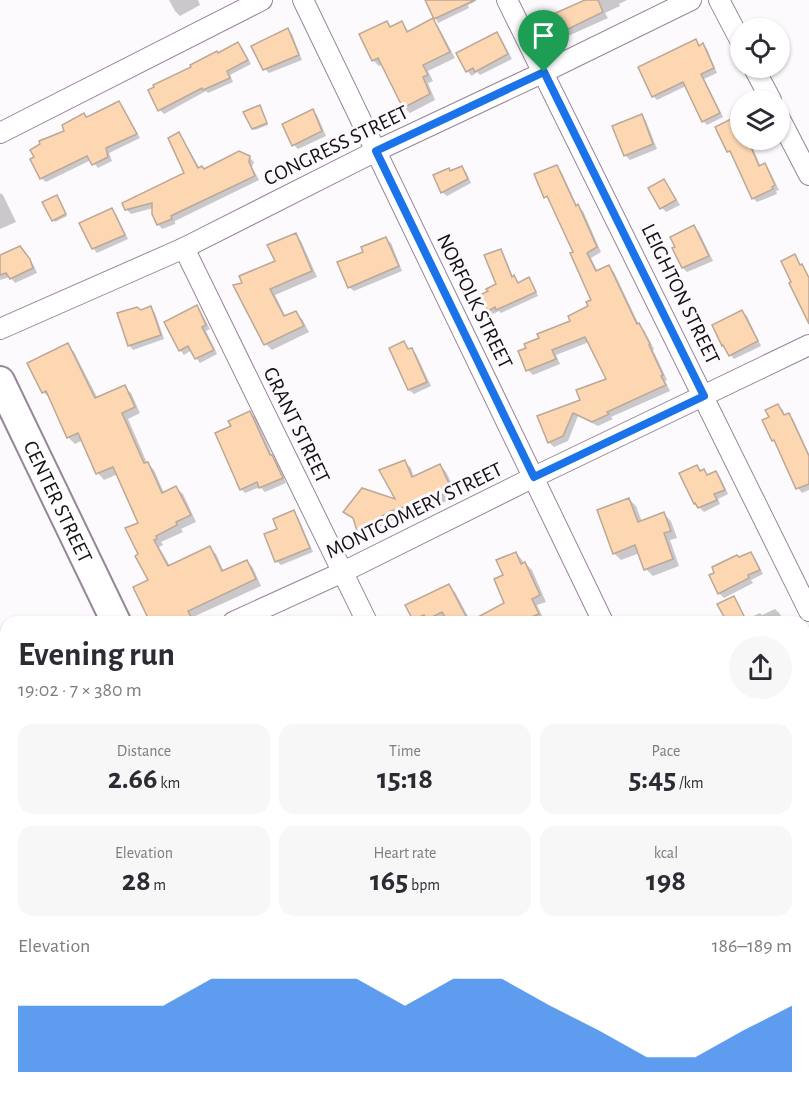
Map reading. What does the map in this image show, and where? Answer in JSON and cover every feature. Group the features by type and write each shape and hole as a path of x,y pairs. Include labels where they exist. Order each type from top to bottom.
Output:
{"street":[{"path":"0,133 262,0"},
{"name":"NORFOLK STREET","path":"303,0 600,616"},
{"name":"LEIGHTON STREET","path":"507,0 809,611"},
{"name":"CONGRESS STREET","path":"0,329 184,248 376,151 691,0"},
{"path":"720,0 730,20"},
{"path":"790,138 809,175"},
{"name":"GRANT STREET","path":"184,248 364,616"},
{"name":"MONTGOMERY STREET","path":"246,616 343,572 809,345"},
{"name":"CENTER STREET","path":"0,381 113,616"}],"building":[{"path":"425,0 475,0 434,19"},
{"path":"585,0 598,0 603,12 562,32 553,14"},
{"path":"433,18 450,52 423,65 428,75 423,77 430,94 403,108 378,58 372,61 359,34 387,21 390,27 402,21 407,32"},
{"path":"288,28 299,55 263,70 251,46"},
{"path":"497,32 508,54 475,72 473,68 466,72 456,53"},
{"path":"696,39 699,46 703,43 714,68 701,74 720,113 702,122 683,82 652,97 638,67"},
{"path":"238,42 248,60 227,71 230,78 203,90 202,88 158,111 148,90 154,87 153,85"},
{"path":"119,101 137,134 106,148 108,157 92,165 87,156 40,179 30,159 34,157 30,150 40,144 39,141 64,131 62,125 84,113 86,117 89,116"},
{"path":"260,105 267,123 252,129 243,112"},
{"path":"313,109 322,131 292,146 282,124"},
{"path":"642,114 653,144 624,156 612,126"},
{"path":"730,120 730,150 752,150 759,166 765,163 775,185 773,189 752,199 730,151 727,152 715,127"},
{"path":"179,132 198,168 202,166 204,169 239,151 250,156 249,162 255,176 157,225 152,214 152,203 125,210 122,203 184,173 168,138"},
{"path":"557,165 597,247 587,253 596,271 609,265 637,324 639,323 650,344 666,385 607,412 609,414 592,422 573,413 563,436 548,443 537,416 580,400 576,390 606,379 585,337 552,350 556,359 526,371 518,351 526,348 524,344 539,338 537,334 570,321 568,316 588,306 586,302 591,300 570,253 573,252 534,174"},
{"path":"462,166 468,179 441,193 433,175 449,168 450,171"},
{"path":"664,179 676,200 660,209 648,188"},
{"path":"57,195 66,214 52,221 42,202"},
{"path":"112,208 125,235 92,249 79,223"},
{"path":"694,225 709,256 682,268 672,248 675,247 670,237"},
{"path":"296,233 312,271 270,289 284,316 296,311 304,326 264,345 233,285 242,283 239,276 275,261 267,245"},
{"path":"386,237 399,266 348,288 337,262 363,252 361,247"},
{"path":"20,246 30,259 33,268 10,279 6,273 0,275 0,255"},
{"path":"501,249 512,277 514,275 518,283 529,277 536,292 496,310 495,307 488,311 480,295 496,284 484,255"},
{"path":"795,254 809,278 809,324 781,261"},
{"path":"197,305 206,325 202,327 214,350 195,359 188,346 179,351 164,322"},
{"path":"151,306 161,335 128,346 117,313 137,307 141,310"},
{"path":"742,310 758,341 729,356 712,325"},
{"path":"404,341 408,349 412,348 427,382 408,390 389,348"},
{"path":"68,343 95,398 125,385 135,407 122,413 144,463 148,462 162,493 176,486 191,515 176,522 177,525 156,536 157,539 154,540 168,566 210,546 222,571 247,560 256,579 188,611 190,616 147,616 133,587 148,580 135,556 138,554 125,528 138,523 113,467 96,474 78,433 67,438 46,391 42,393 27,363"},
{"path":"778,404 784,415 789,413 809,456 809,484 796,489 774,440 772,441 762,420 769,417 765,410"},
{"path":"250,411 283,478 259,488 257,482 240,490 215,433 231,426 228,421"},
{"path":"405,460 412,477 440,464 452,490 431,500 430,498 391,511 372,522 375,528 358,534 353,518 343,512 362,488 395,499 379,470"},
{"path":"697,465 700,471 704,469 707,475 716,471 725,490 714,494 717,500 698,508 679,473"},
{"path":"629,498 638,522 664,512 671,531 664,533 673,559 644,570 635,545 613,554 597,510"},
{"path":"294,510 310,548 275,562 264,534 277,529 273,519"},
{"path":"516,552 521,564 525,562 540,595 532,599 539,614 534,616 480,616 504,603 494,579 503,575 496,560"},
{"path":"751,552 760,570 718,594 709,575 714,573 712,567 737,555 739,557"},
{"path":"449,584 466,616 444,616 442,612 434,616 411,616 405,605"},
{"path":"734,596 744,616 724,616 717,604"}],"route":[{"path":"544,72 704,396 534,477 376,151 544,72"}]}
